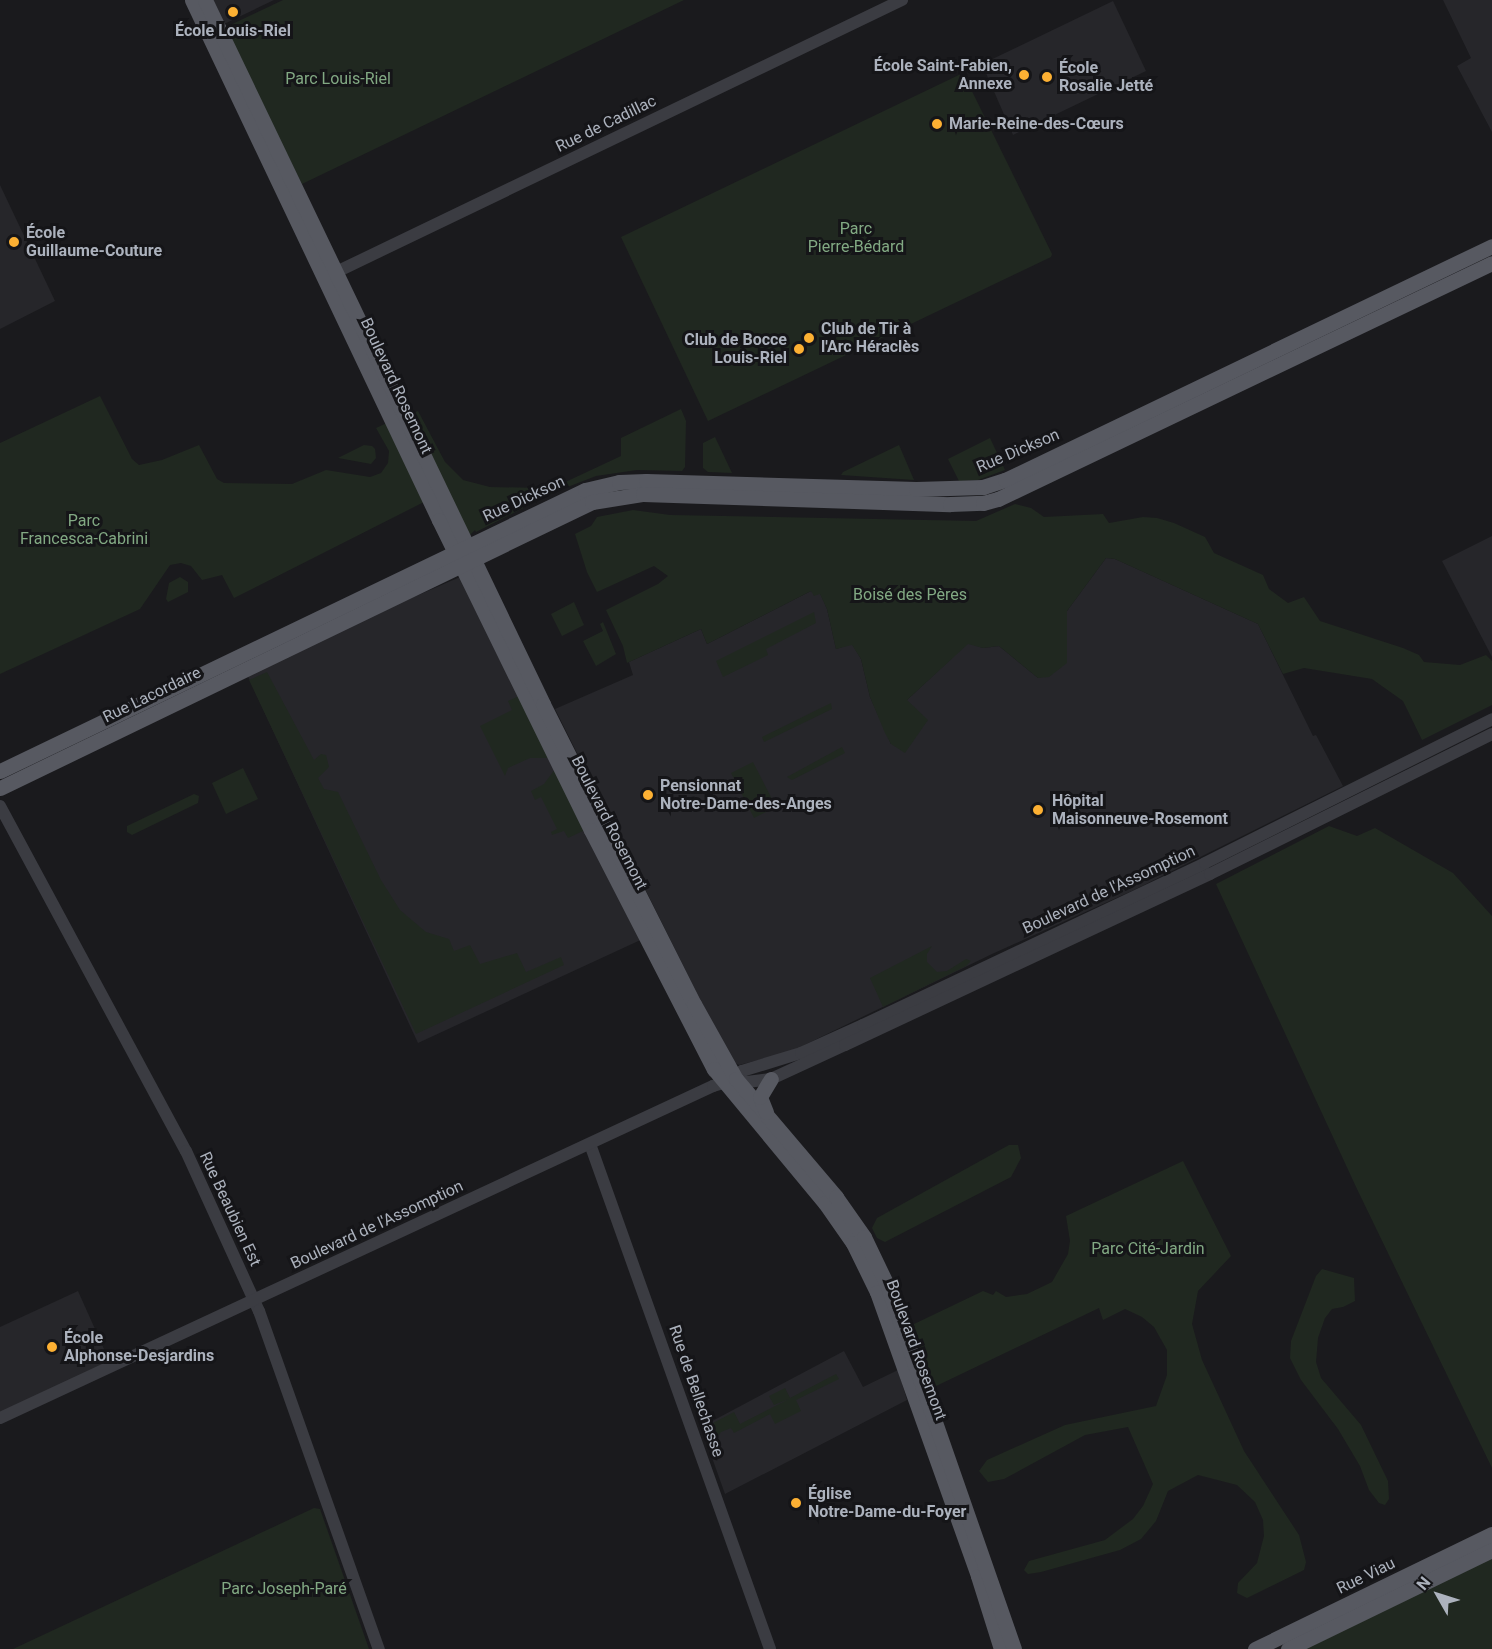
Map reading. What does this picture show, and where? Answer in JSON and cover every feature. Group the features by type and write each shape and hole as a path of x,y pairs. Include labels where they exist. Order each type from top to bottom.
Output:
{"main road":[{"name":"Boulevard Rosemont","path":"192,0 329,275 464,556 602,822 694,1004 730,1081 825,1203 853,1243 873,1282 891,1327 1001,1649"},
{"name":"Boulevard Rosemont","path":"205,0 329,275"},
{"name":"Rue Dickson","path":"464,556 585,490 619,482 793,483 939,490 983,488 1005,480 1492,246"},
{"name":"Rue Dickson","path":"464,556 578,508 621,496 816,498 950,504 983,503 998,499 1492,263"},
{"name":"Rue Lacordaire","path":"0,771 312,621 464,556"},
{"name":"Rue Lacordaire","path":"0,788 320,635 464,556"},
{"path":"312,621 320,635"},
{"path":"770,1119 760,1097 771,1079"},
{"name":"Boulevard Rosemont","path":"730,1081 770,1119 836,1197 864,1237 888,1287 1014,1649"},
{"name":"Rue Viau","path":"1255,1649 1492,1534"},
{"name":"Rue Viau","path":"1288,1649 1492,1550"}],"street":[{"name":"Rue de Cadillac","path":"329,275 902,0"},
{"name":"Boulevard de l'Assomption","path":"0,1418 730,1081 742,1071 811,1048 1188,871 1492,719"},
{"name":"Boulevard de l'Assomption","path":"730,1081 747,1082 771,1079 1210,874 1492,734"},
{"name":"Rue Beaubien Est","path":"0,806 186,1151 254,1300 380,1649"},
{"name":"Rue de Bellechasse","path":"590,1144 770,1649"}],"shaded area":[{"name":"École Louis-Riel","path":"212,0 274,0 224,24"},
{"path":"1443,0 1492,0 1492,132 1457,66 1471,58"},
{"name":"École Rosalie Jetté","path":"1113,1 1146,71 1013,135 982,64"},
{"name":"École Guillaume-Couture","path":"0,185 55,301 0,329"},
{"path":"1492,536 1492,657 1442,561"},
{"name":"Hôpital Maisonneuve-Rosemont","path":"1106,558 1115,559 1258,624 1313,736 1316,735 1343,786 1134,890 992,954 792,1051 739,1065 731,1061 555,709 633,675 629,662 701,629 707,644 811,591 820,593 827,609 836,649 852,644 861,659 870,697 891,744 907,700 968,643 983,648 999,646 1038,678 1066,621 1067,611"},
{"path":"460,577 647,937 418,1043 245,670"},
{"name":"École Alphonse-Desjardins","path":"78,1291 112,1367 0,1418 0,1327"},
{"path":"844,1351 863,1387 898,1370 907,1400 725,1494 701,1427"}],"green space":[{"name":"Parc Louis-Riel","path":"283,0 684,0 302,184 224,28"},
{"name":"Parc Pierre-Bédard","path":"963,73 1052,254 1051,257 708,421 621,237"},
{"name":"Parc Francesca-Cabrini","path":"100,396 132,459 139,465 162,460 199,445 217,479 224,483 292,484 326,470 370,477 381,473 388,463 389,451 376,428 387,423 424,502 234,598 222,575 202,580 191,566 181,563 170,565 140,609 0,674 0,443"},
{"path":"681,409 686,421 685,467 682,471 637,470 596,476 557,491 476,532 475,530 470,535 410,414 418,411 445,462 463,480 490,487 542,488 559,485 621,456 621,438"},
{"path":"715,437 732,473 708,472 703,468 703,443"},
{"path":"990,438 1005,470 978,480 959,481 948,459"},
{"path":"364,445 375,449 376,458 371,464 338,458"},
{"path":"899,445 914,480 841,475 843,472"},
{"name":"Boisé des Pères","path":"1015,504 1031,508 1044,517 1103,514 1109,523 1143,517 1174,523 1205,537 1214,553 1263,575 1269,589 1288,603 1304,597 1320,621 1403,648 1419,655 1424,662 1460,665 1486,655 1492,661 1492,705 1422,740 1403,701 1372,679 1304,668 1283,674 1258,624 1115,559 1106,558 1067,611 1067,663 1049,677 1038,678 999,646 983,648 968,644 907,700 928,720 905,753 891,744 885,733 870,697 861,659 852,645 836,649 827,609 820,594 814,596 811,591 707,644 701,629 627,663 623,646 606,610 658,584 668,576 654,566 597,592 587,572 575,534 591,526 597,517 633,510 670,515 976,521"},
{"path":"180,577 188,582 188,592 168,602 166,599 169,583"},
{"path":"574,602 584,625 562,636 551,614"},
{"path":"814,612 816,623 766,649 768,655 723,677 716,661"},
{"path":"603,622 616,654 596,666 583,641 603,631 600,624"},
{"path":"267,672 314,760 321,754 326,755 329,767 318,778 324,789 338,792 381,880 400,910 426,932 449,939 454,951 470,945 480,964 517,953 526,972 561,957 564,965 416,1034 249,680"},
{"path":"519,696 549,758 530,758 508,768 505,776 480,726 512,710 508,701"},
{"path":"831,703 832,709 764,742 762,737"},
{"path":"842,747 845,753 792,780 787,777"},
{"path":"753,762 776,807 754,818 731,773"},
{"path":"243,768 258,799 226,814 212,783"},
{"path":"555,769 585,830 568,838 564,831 552,835 551,832 557,829 541,797 535,800 531,791 544,784"},
{"path":"194,794 199,796 198,803 132,835 127,832 127,826"},
{"path":"1329,826 1357,836 1375,828 1453,873 1492,916 1492,1468 1357,1189 1216,884"},
{"path":"932,946 927,954 927,962 937,972 947,971 966,959 971,961 966,966 883,1007 870,978"},
{"path":"1009,1145 1018,1145 1021,1158 1011,1177 885,1242 877,1238 872,1228 877,1218"},
{"name":"Parc Cité-Jardin","path":"1183,1161 1231,1256 1198,1291 1192,1324 1202,1360 1244,1451 1299,1535 1306,1562 1304,1570 1247,1598 1237,1593 1238,1583 1257,1563 1264,1536 1263,1520 1255,1502 1237,1485 1198,1475 1168,1491 1156,1521 1141,1539 1120,1550 1041,1572 1028,1574 1024,1570 1029,1561 1105,1540 1133,1519 1143,1506 1153,1484 1128,1427 1085,1435 1004,1479 988,1482 979,1471 987,1460 1065,1425 1156,1406 1167,1375 1167,1350 1154,1327 1142,1317 1125,1309 1103,1320 1099,1308 932,1388 912,1325 983,1291 993,1295 996,1291 1006,1297 1027,1294 1052,1282 1068,1254 1070,1241 1066,1216"},
{"path":"1322,1269 1354,1278 1355,1301 1332,1309 1325,1318 1318,1338 1316,1362 1321,1378 1361,1425 1388,1481 1389,1499 1385,1505 1379,1503 1369,1490 1360,1466 1338,1429 1301,1380 1290,1358 1291,1341 1316,1276"},
{"path":"836,1374 839,1379 796,1400 801,1411 775,1424 770,1414 734,1433 731,1428 721,1432 718,1436 720,1450 709,1449 705,1436 713,1423 734,1412 740,1424 789,1399 774,1405 769,1396 785,1388 790,1398"},
{"name":"Parc Joseph-Paré","path":"314,1508 320,1509 369,1649 13,1649"},
{"path":"1492,1558 1492,1649 1305,1649 1355,1625"}],"place":[{"name":"École Louis-Riel","path":"233,12"},
{"name":"École Saint-Fabien, Annexe","path":"1024,75"},
{"name":"École Rosalie Jetté","path":"1047,77"},
{"name":"Marie-Reine-des-Cœurs","path":"937,124"},
{"name":"École Guillaume-Couture","path":"14,242"},
{"name":"Club de Tir à l'Arc Héraclès","path":"809,338"},
{"name":"Club de Bocce Louis-Riel","path":"799,349"},
{"name":"Pensionnat Notre-Dame-des-Anges","path":"648,795"},
{"name":"Hôpital Maisonneuve-Rosemont","path":"1038,810"},
{"name":"École Alphonse-Desjardins","path":"52,1347"},
{"name":"Église Notre-Dame-du-Foyer","path":"796,1503"}]}
